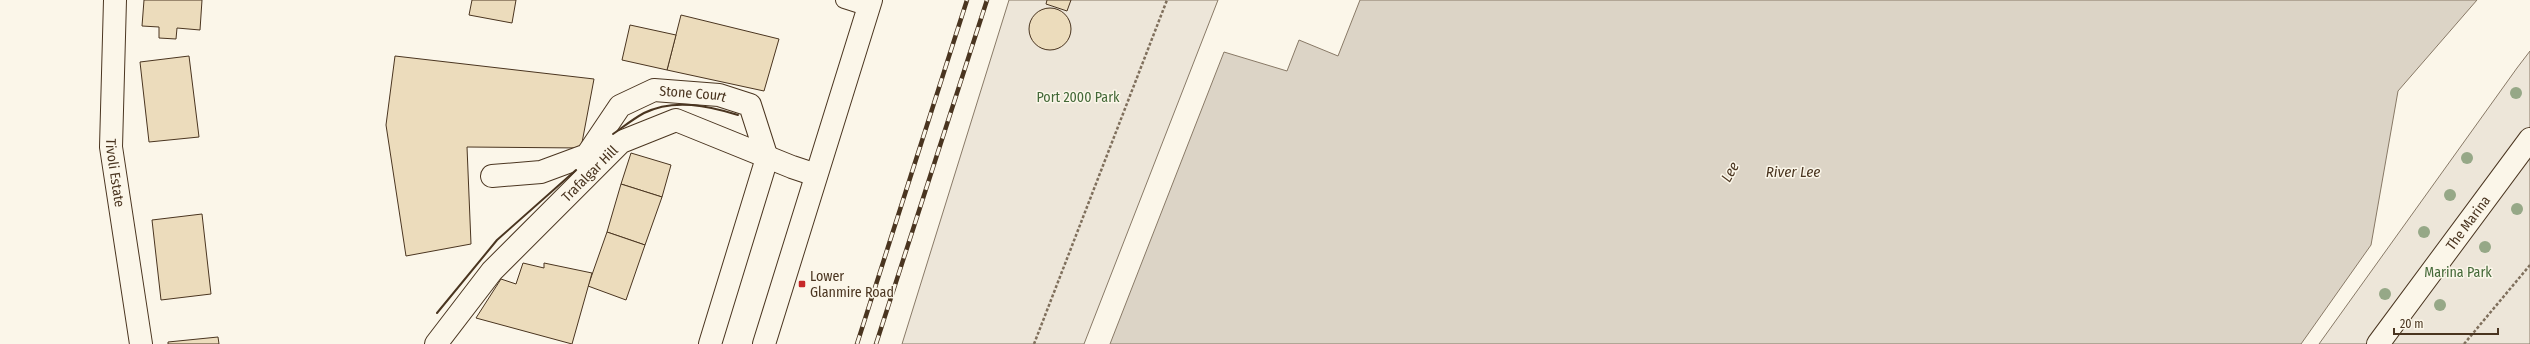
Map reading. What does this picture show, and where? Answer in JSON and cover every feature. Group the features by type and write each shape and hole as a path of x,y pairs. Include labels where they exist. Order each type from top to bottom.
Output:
{"main road":[{"name":"Tivoli Estate","path":"115,0 112,147 141,344"},
{"path":"764,344 870,4"},
{"name":"Stone Court","path":"492,176 541,172 587,154 620,106 654,90 719,95 750,105 767,158"},
{"name":"Trafalgar Hill","path":"436,344 492,271 621,142 676,120 767,158 816,174"},
{"name":"The Marina","path":"2378,344 2530,139"},
{"path":"710,344 767,158"}],"lane":[{"path":"844,0 870,4"}],"path":[{"path":"1034,344 1167,0"},
{"path":"2464,344 2530,265"}],"green space":[{"name":"Port 2000 Park","path":"1009,0 1218,0 1084,344 902,344"},
{"name":"Marina Park","path":"2530,51 2530,344 2319,344 2517,68"}],"water":[{"name":"River Lee","path":"1360,0 2477,0 2398,91 2371,245 2301,344 1110,344 1224,52 1287,71 1299,40 1338,56"}],"building":[{"path":"144,0 202,0 200,30 177,28 176,39 159,38 159,27 142,26"},
{"path":"472,0 516,0 512,23 469,15"},
{"path":"1047,0 1071,0 1067,11 1046,4"},
{"path":"1046,8 1054,8 1062,11 1068,17 1071,29 1068,41 1062,47 1054,50 1046,50 1038,47 1032,41 1029,33 1029,25 1032,17 1038,11"},
{"path":"681,15 779,39 764,91 667,70"},
{"path":"630,25 676,35 667,70 622,60"},
{"path":"189,56 199,137 149,142 140,62"},
{"path":"395,56 594,79 581,148 467,147 471,244 406,256 386,125"},
{"path":"631,153 671,165 662,197 621,184"},
{"path":"621,184 662,197 645,245 607,232"},
{"path":"202,214 211,294 161,300 152,220"},
{"path":"607,232 645,245 626,300 588,286"},
{"path":"523,263 544,268 544,263 592,273 572,344 476,318 501,279 516,284"},
{"path":"218,337 219,344 168,344 168,342"}],"railway":[{"path":"857,344 967,0"},
{"path":"876,344 987,0"}],"wall":[{"path":"613,134 644,113 655,108 667,106 703,106 738,115"},
{"path":"437,313 497,240 576,170"}],"place":[{"name":"Lower Glanmire Road","path":"802,284"}],"water label":[{"name":"Lee","path":"1730,172"}]}
